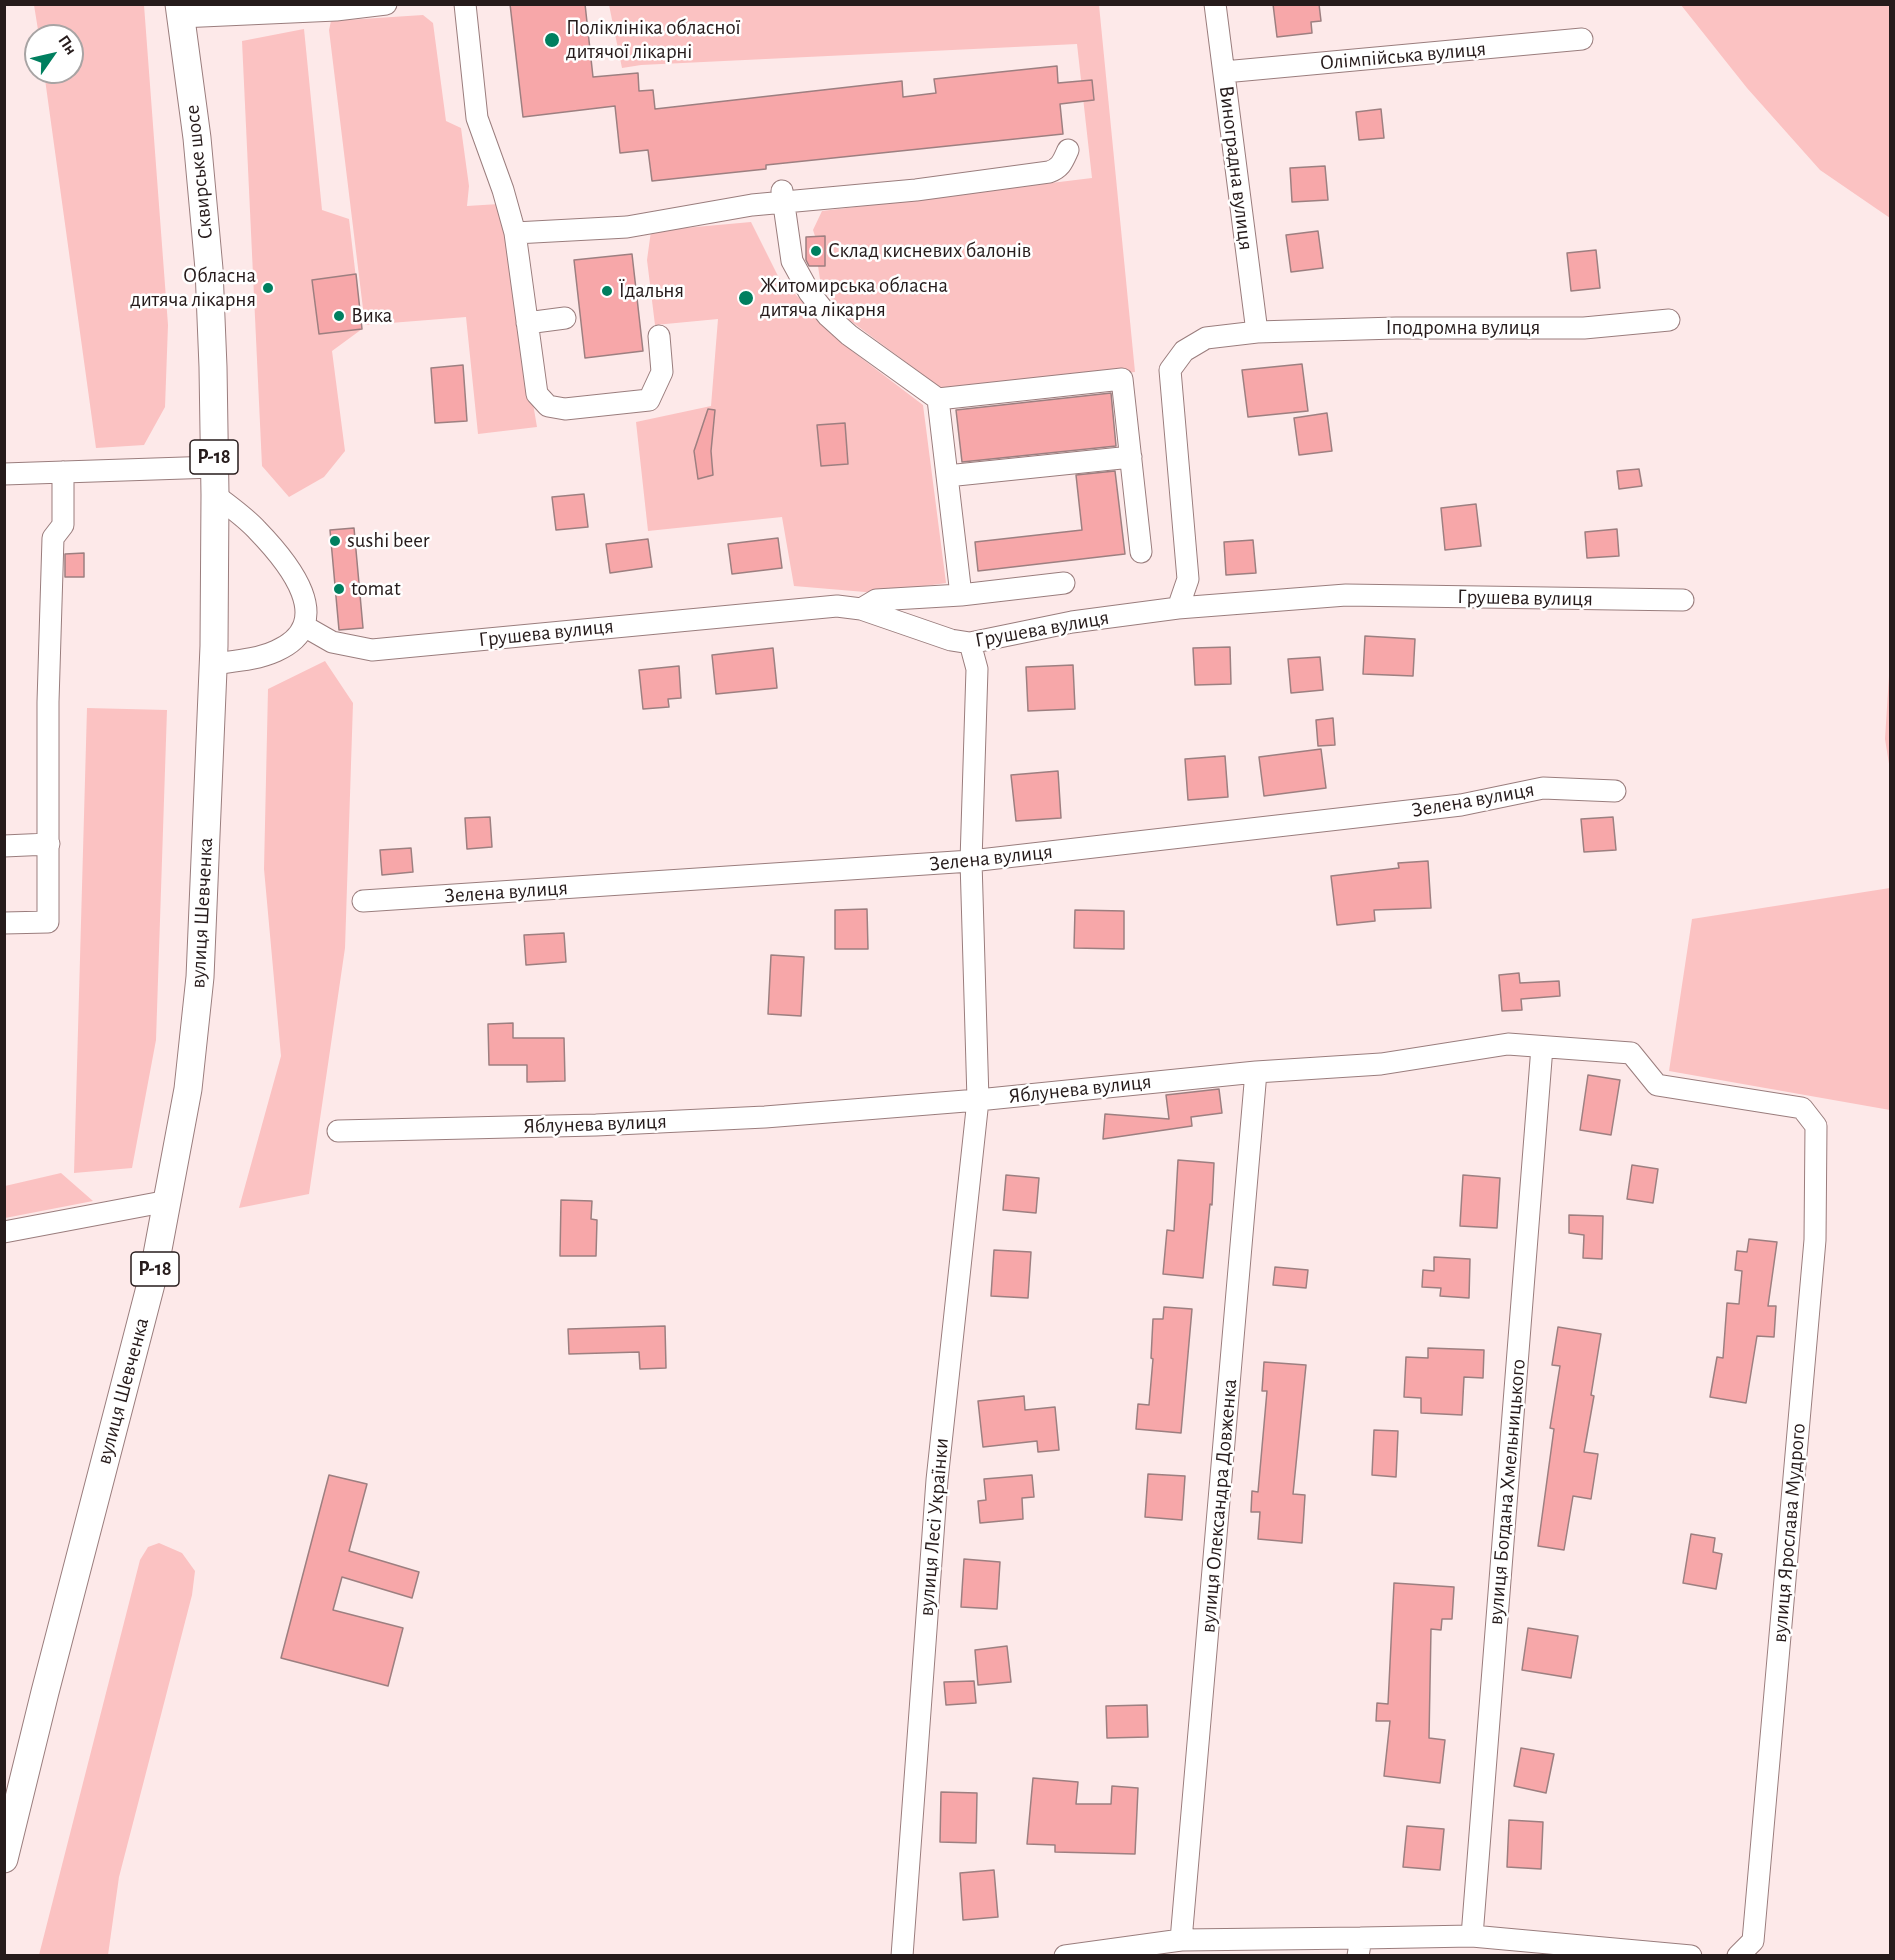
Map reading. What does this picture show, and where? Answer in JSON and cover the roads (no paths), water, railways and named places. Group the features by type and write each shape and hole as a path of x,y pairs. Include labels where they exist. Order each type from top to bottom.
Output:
{"main road":[{"name":"Сквирське шосе","path":"180,10 197,138 209,269 215,495 213,664"},
{"name":"вулиця Шевченка","path":"4,1859 153,1276 188,1089 200,977 213,664"}],"street":[{"path":"180,10 336,10 386,4"},
{"path":"465,4 477,118 503,190 515,233 537,394 548,406 566,409 649,400 662,372 659,336"},
{"name":"Виноградна вулиця","path":"1215,4 1257,332"},
{"name":"Олімпійська вулиця","path":"1224,72 1582,39"},
{"path":"515,233 627,227 752,205 783,196 916,190 1049,172 1062,164 1068,150"},
{"path":"783,196 792,261 810,292 828,316 849,335 938,399 1122,379 1141,552"},
{"path":"527,323 565,318"},
{"name":"Іподромна вулиця","path":"1178,608 1188,579 1170,370 1184,351 1206,338 1257,332 1396,328 1584,328 1669,320"},
{"path":"938,399 961,595"},
{"path":"947,476 1131,457"},
{"path":"4,474 214,466"},
{"path":"4,923 48,922 48,702 53,538 63,525 63,472"},
{"path":"213,664 257,658 277,651 294,640 304,626 307,603 295,576 256,529 215,495"},
{"path":"861,609 876,600 961,595 1064,583"},
{"name":"Грушева вулиця","path":"304,626 332,642 372,650 837,606 861,609 951,640 970,643 1072,622 1178,608 1346,596 1683,600"},
{"name":"вулиця Лесі Українки","path":"902,1956 937,1480 978,1100 971,861 977,669 970,643"},
{"name":"Зелена вулиця","path":"363,901 971,861 1461,805 1543,788 1615,791"},
{"path":"4,846 49,844"},
{"name":"Яблунева вулиця","path":"338,1131 596,1125 765,1116 978,1100 1256,1072 1381,1064 1508,1044 1631,1053 1657,1085 1802,1108"},
{"name":"вулиця Богдана Хмельницького","path":"1472,1936 1542,1047"},
{"name":"вулиця Олександра Довженка","path":"1181,1940 1256,1072"},
{"name":"вулиця Ярослава Мудрого","path":"1738,1956 1753,1941 1815,1240 1816,1126 1802,1108"},
{"path":"4,1233 168,1201"},
{"path":"1065,1956 1181,1940 1360,1947 1472,1936 1691,1956"}],"place":[{"name":"Поліклініка обласної дитячої лікарні","path":"552,40"},
{"name":"Склад кисневих балонів","path":"816,251"},
{"name":"Обласна дитяча лікарня","path":"268,288"},
{"name":"Їдальня","path":"607,291"},
{"name":"Житомирська обласна дитяча лікарня","path":"746,298"},
{"name":"Вика","path":"339,316"},
{"name":"sushi beer","path":"335,541"},
{"name":"tomat","path":"339,589"}]}
